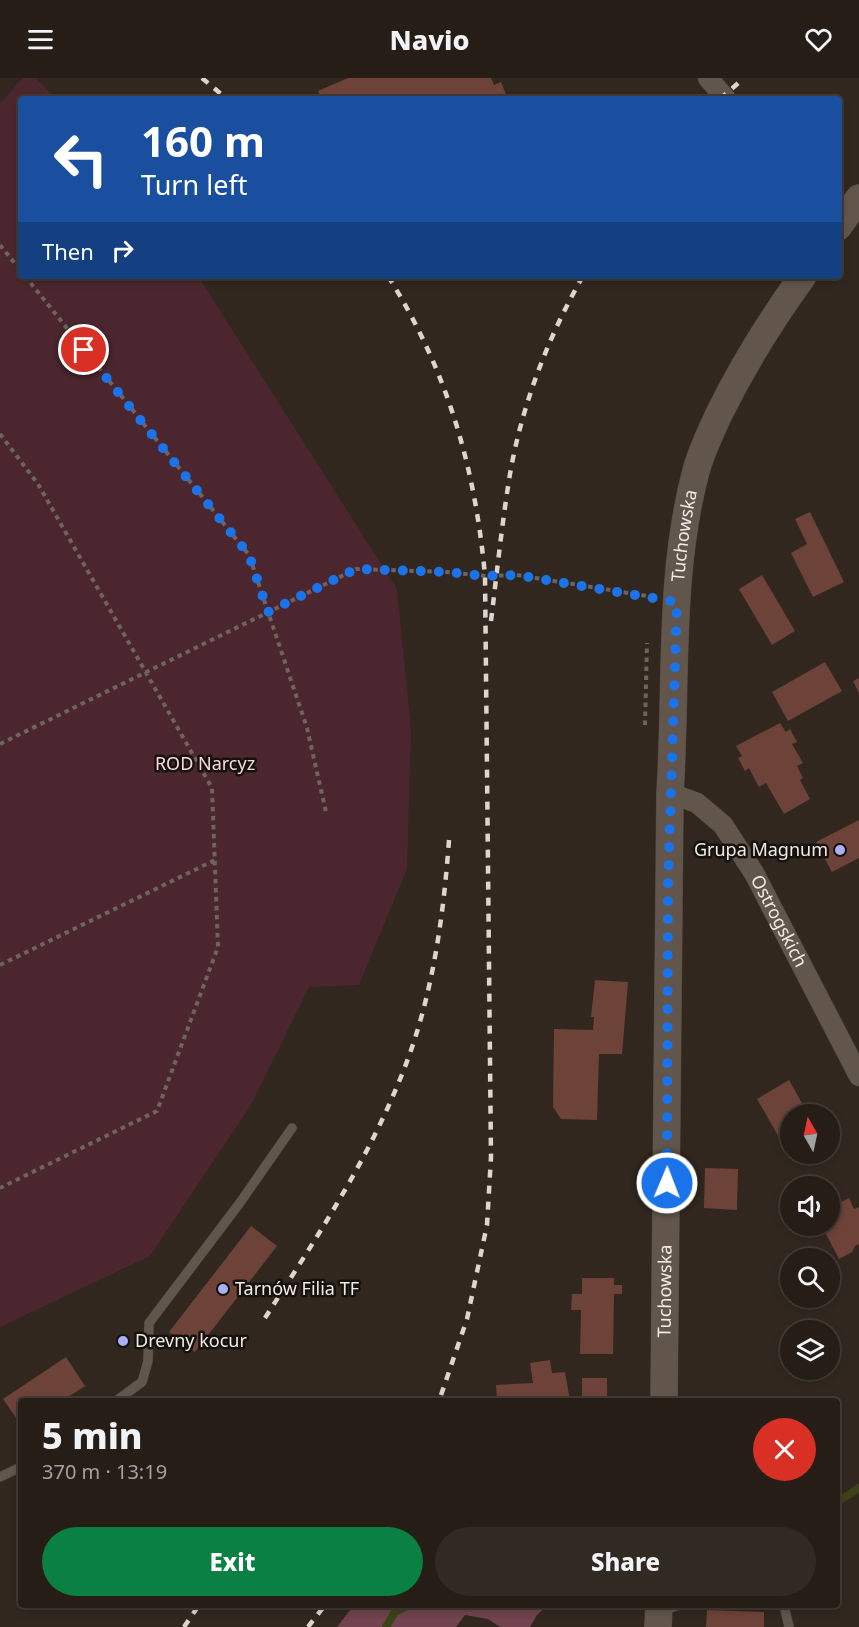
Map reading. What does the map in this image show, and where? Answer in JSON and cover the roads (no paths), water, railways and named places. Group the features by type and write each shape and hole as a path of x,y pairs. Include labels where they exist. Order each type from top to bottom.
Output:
{"street":[{"path":"708,78 723,96"},
{"name":"Tuchowska","path":"664,1398 670,793 677,602 684,529 696,470 713,427 750,355 801,279"},
{"name":"Ostrogskich","path":"670,793 697,803 723,825 754,873 859,1076"}],"lane":[{"path":"120,1398 142,1382 148,1361 149,1323 239,1204 292,1128"},
{"path":"0,1478 18,1469"},
{"path":"785,1608 789,1627"}],"waterway":[{"path":"840,1500 859,1488"},
{"path":"386,1627 395,1612 403,1608"}],"railway":[{"path":"202,78 223,96"},
{"path":"723,96 744,78"},
{"path":"390,279 427,347 455,420 474,496 485,576 491,1157 487,1225 467,1319 440,1398"},
{"path":"491,621 507,492 515,448 538,372 570,299 581,279"},
{"path":"265,1318 354,1175 398,1084 419,1025 434,964 449,840"},
{"path":"184,1627 197,1608"},
{"path":"308,1627 323,1608"}],"place":[{"name":"Grupa Magnum","path":"840,850"},
{"name":"Tarnów Filia TF","path":"223,1289"},
{"name":"Drevny kocur","path":"123,1341"}],"park label":[{"name":"ROD Narcyz","path":"205,764"}]}
